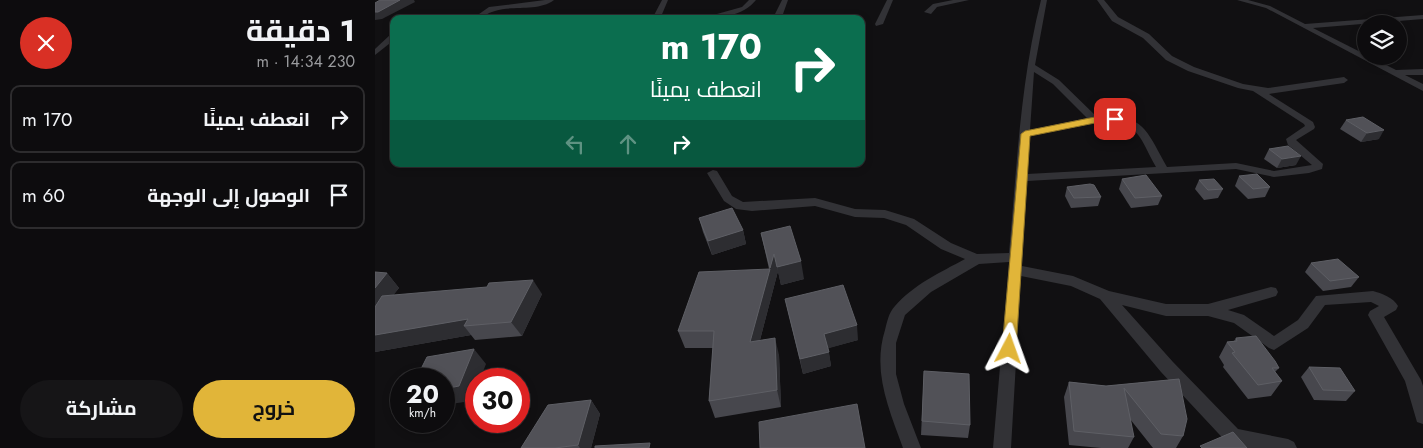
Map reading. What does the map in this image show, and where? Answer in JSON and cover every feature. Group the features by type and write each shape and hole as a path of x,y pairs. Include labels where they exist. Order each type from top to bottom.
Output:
{"street":[{"path":"482,15 492,9 541,4 551,0"},
{"path":"658,15 665,0"},
{"path":"719,15 744,9 753,0"},
{"path":"779,14 785,0"},
{"path":"879,24 890,0"},
{"path":"928,12 935,5 966,0"},
{"path":"1002,448 1030,66 1044,0"},
{"path":"1100,0 1115,19 1146,36 1169,58 1179,64 1241,86 1257,90 1293,88 1344,80"},
{"path":"1243,0 1260,0"},
{"path":"1243,0 1262,5 1423,88"},
{"path":"1407,18 1423,17"},
{"path":"1407,18 1423,26"},
{"path":"1303,26 1357,22"},
{"path":"375,53 390,40"},
{"path":"1030,66 1056,82 1095,120"},
{"path":"1394,74 1423,72"},
{"path":"1022,178 1236,166 1265,173 1285,174 1318,167 1318,164 1292,143 1291,139 1310,127 1308,122 1257,90"},
{"path":"1025,134 1095,120 1115,119 1135,123 1164,171"},
{"path":"713,173 728,198 740,206 752,207 815,202 855,213 885,214 899,217 918,226 947,246 976,259 1015,264 1092,287 1105,295 1167,367 1237,442 1288,448"},
{"path":"912,448 891,392 885,362 888,340 899,312 930,285 976,259"},
{"path":"1105,295 1166,310 1209,310 1271,292"},
{"path":"1209,310 1239,319 1274,344 1303,324 1321,300 1373,296 1391,306 1375,315 1413,380 1423,416"}],"building":[{"path":"380,0 400,0 375,12 375,3"},
{"path":"1363,117 1384,130 1367,133 1346,120"},
{"path":"1288,146 1301,156 1282,159 1269,149"},
{"path":"1257,174 1270,187 1253,189 1239,176"},
{"path":"1146,175 1162,196 1135,198 1122,179"},
{"path":"1214,179 1223,189 1208,190 1199,180"},
{"path":"1094,185 1101,197 1074,198 1067,187"},
{"path":"732,208 743,230 708,241 699,218"},
{"path":"790,226 801,261 777,267 774,254 770,268 761,233"},
{"path":"1338,259 1359,277 1330,281 1311,263"},
{"path":"770,269 750,342 775,338 777,390 709,401 714,331 678,331 699,272"},
{"path":"375,272 387,273 375,288"},
{"path":"533,280 511,322 464,326 468,319 375,335 375,307 382,296 487,287 489,283"},
{"path":"843,285 857,325 824,334 829,352 800,359 785,299"},
{"path":"1256,336 1275,361 1279,368 1272,368 1282,381 1258,385 1232,353 1235,352 1227,342 1237,341 1236,338"},
{"path":"474,349 459,386 455,387 455,368 422,368 427,357"},
{"path":"1309,367 1340,368 1355,391 1323,390"},
{"path":"924,371 969,374 970,425 922,421"},
{"path":"1179,379 1187,419 1183,436 1161,434 1124,388 1134,437 1074,431 1069,382 1106,386"},
{"path":"591,400 578,445 555,448 521,448 548,405"},
{"path":"857,404 865,448 760,448 759,422"},
{"path":"1233,432 1247,448 1202,448 1200,446"},
{"path":"650,443 649,448 595,448 595,446"}],"route":[{"path":"1009,349 1025,134 1095,120 1115,119"}]}
